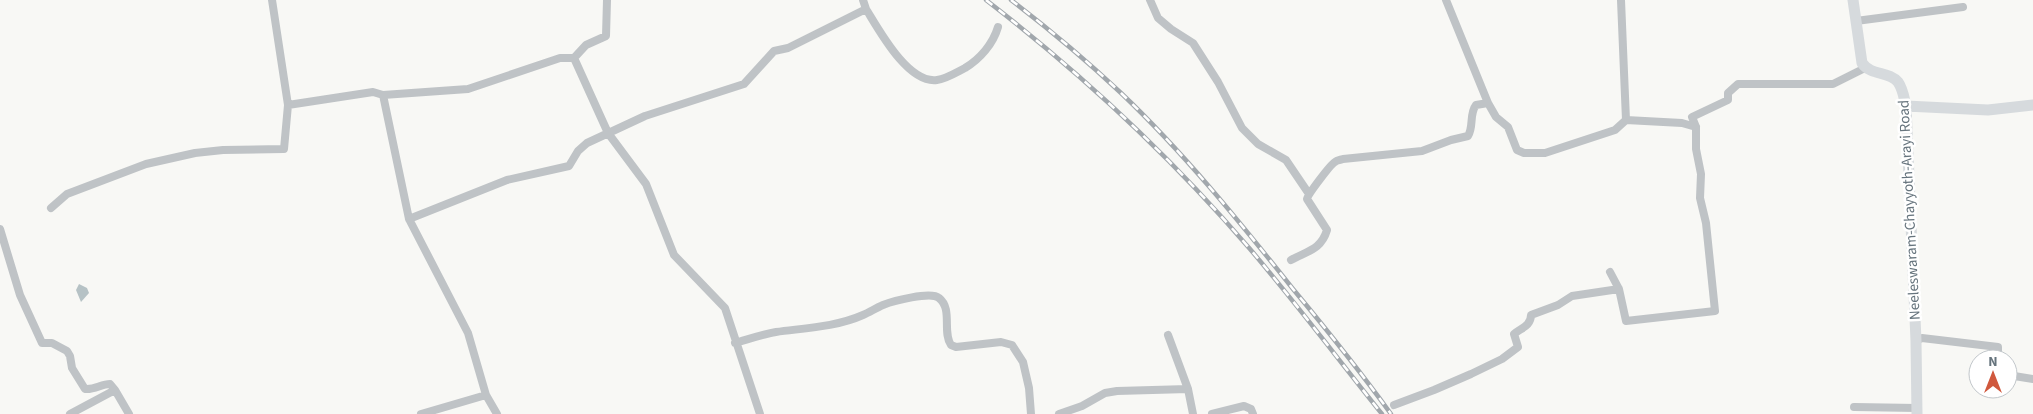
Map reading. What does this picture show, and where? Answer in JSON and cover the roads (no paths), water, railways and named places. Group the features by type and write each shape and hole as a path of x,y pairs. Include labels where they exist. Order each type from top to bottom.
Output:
{"main road":[{"path":"1853,0 1861,59 1866,68"},
{"name":"Neeleswaram-Chayyoth-Arayi Road","path":"1866,68 1869,71 1893,78 1899,83 1906,106 1916,341 1917,411"},
{"path":"1906,106 1988,110 2033,105"}],"street":[{"path":"51,208 67,194 146,164 194,153 213,151 284,150 288,105 272,0"},
{"path":"288,105 373,92 383,96 468,89 560,58 574,58 586,44 606,36 607,0"},
{"path":"863,0 866,9 892,48 918,77 936,80 959,71 976,61 996,36 998,27"},
{"path":"1150,0 1158,18 1193,43 1218,82 1242,128 1258,144 1286,160 1309,194"},
{"path":"1446,0 1488,103 1496,117 1508,127 1517,150 1524,153 1545,153 1615,130 1626,120 1682,123 1696,126"},
{"path":"1621,0 1626,120"},
{"path":"1856,21 1964,7"},
{"path":"409,219 507,180 570,166 578,151 587,143 645,116 744,84 774,51 788,48 866,9"},
{"path":"574,58 608,134 642,176 674,255 725,308 760,414"},
{"path":"1610,272 1619,289 1626,321 1715,311 1706,223 1700,198 1700,174 1695,138 1696,126 1692,117 1728,100 1728,93 1738,84 1833,84 1866,68"},
{"path":"383,96 409,219 468,333 486,395 497,414"},
{"path":"1291,260 1318,247 1324,240 1327,230 1307,199 1334,162 1343,159 1422,151 1468,136 1472,130 1472,109 1476,105 1488,103"},
{"path":"0,230 20,295 42,343 52,342 67,351 72,368 85,389 94,390 110,384 116,390 129,414"},
{"path":"1394,405 1434,390 1502,359 1518,347 1514,334 1527,326 1531,320 1531,315 1558,305 1572,296 1619,289"},
{"path":"735,342 775,332 845,321 863,316 885,304 930,294 939,298 944,305 948,319 947,336 951,345 956,347 1001,342 1012,345 1023,362 1029,388 1031,414"},
{"path":"1168,335 1188,389 1192,414"},
{"path":"1916,341 1922,338 1998,347 1998,349"},
{"path":"2018,377 2033,379"},
{"path":"1059,414 1082,406 1105,393 1188,389"},
{"path":"70,414 116,390"},
{"path":"421,414 486,395"},
{"path":"1212,414 1244,406 1251,409 1253,414"},
{"path":"1854,407 1917,411"}],"railway":[{"path":"986,0 1091,87 1189,182 1267,269 1382,414"},
{"path":"1011,0 1053,33 1121,93 1167,139 1252,238 1391,414"}]}
